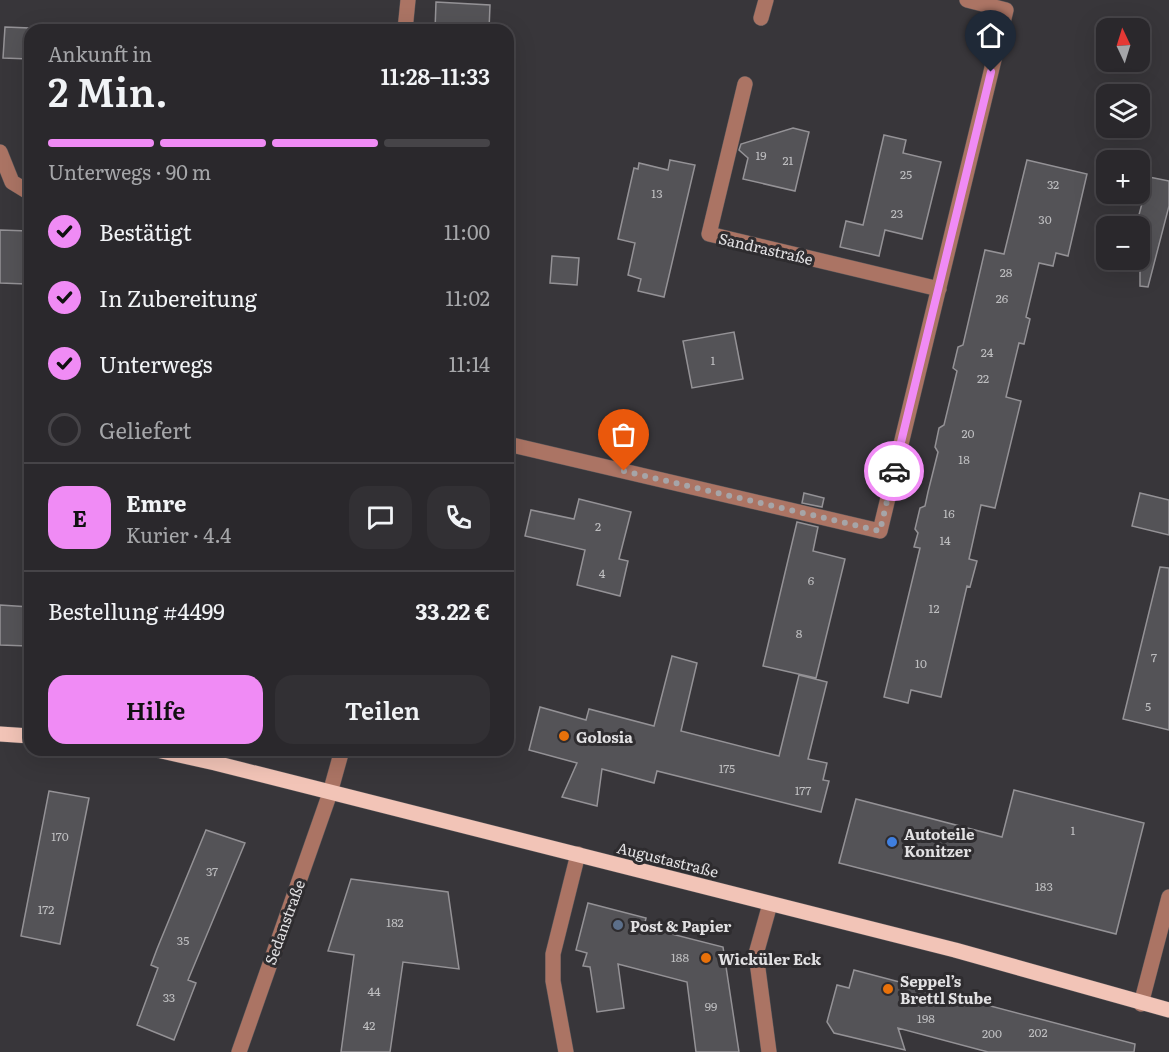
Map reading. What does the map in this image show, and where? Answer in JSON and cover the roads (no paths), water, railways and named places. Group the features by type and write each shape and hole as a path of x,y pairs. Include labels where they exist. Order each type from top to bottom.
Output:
{"main road":[{"path":"0,734 24,736"},
{"name":"Augustastraße","path":"184,756 955,950 1169,1010"}],"street":[{"path":"406,24 408,0"},
{"path":"761,18 766,0"},
{"path":"514,445 880,531 1006,10 967,0"},
{"name":"Sandrastraße","path":"745,84 708,234 939,289"},
{"path":"0,152 6,185 24,191"},
{"name":"Sedanstraße","path":"239,1052 330,793 340,756"},
{"path":"566,1052 553,981 553,954 578,854"},
{"path":"1141,1004 1169,897"},
{"path":"769,1052 756,954 770,904"}],"place":[{"name":"Golosia","path":"564,736"},
{"name":"Autoteile Konitzer","path":"892,842"},
{"name":"Post & Papier","path":"618,925"},
{"name":"Wicküler Eck","path":"706,958"},
{"name":"Seppel’s Brettl Stube","path":"888,989"}]}
